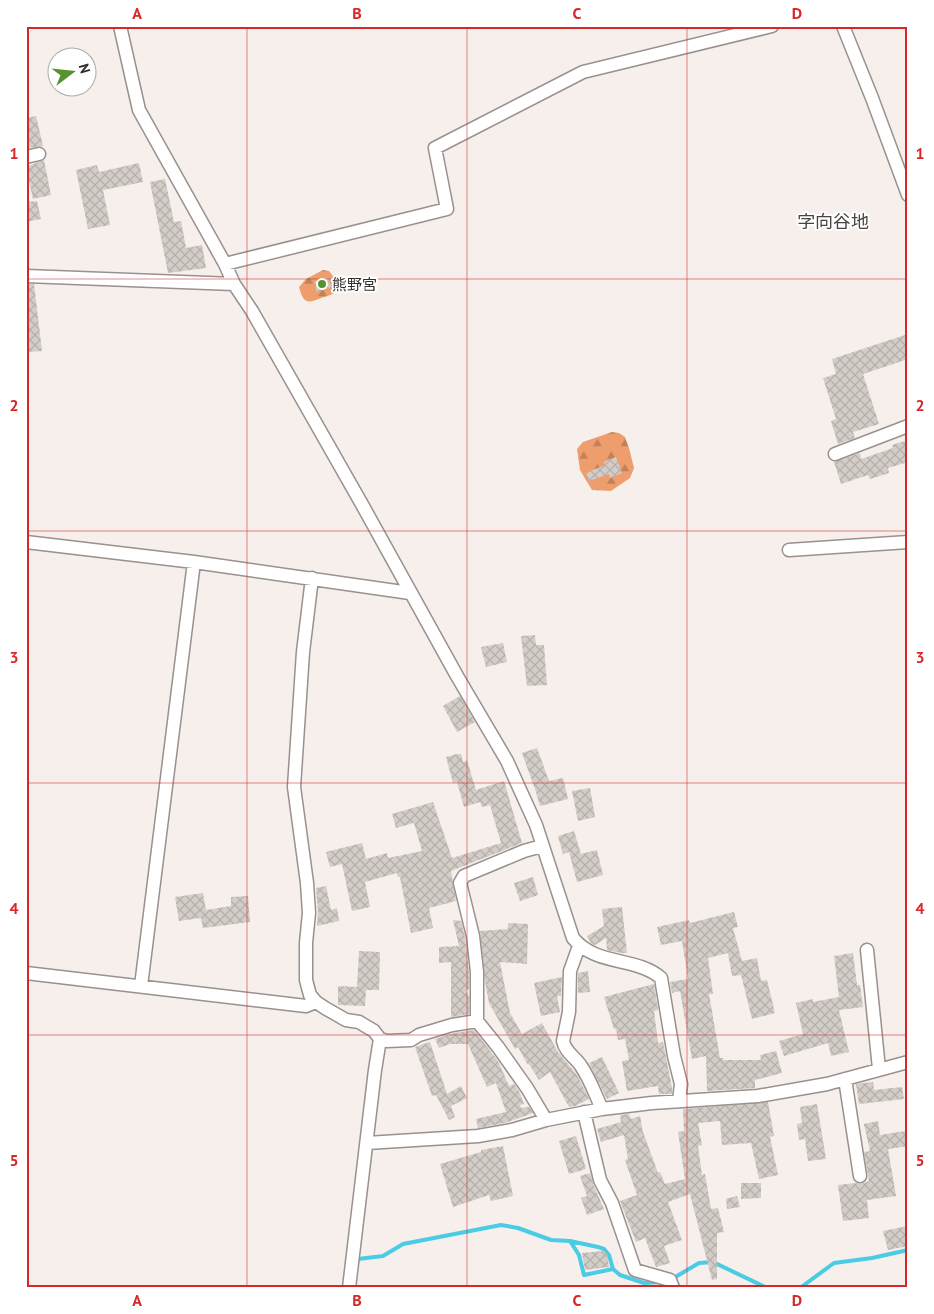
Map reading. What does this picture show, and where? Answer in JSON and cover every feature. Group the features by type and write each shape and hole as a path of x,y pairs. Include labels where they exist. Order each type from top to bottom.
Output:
{"street":[{"path":"120,26 139,110 225,264 234,284 252,311 360,500 410,593 507,761 536,825 573,938 579,946 586,950 617,962 644,968 661,978 674,1056 681,1084 679,1101"},
{"path":"225,264 447,209 435,148 582,72 772,26"},
{"path":"843,26 908,195"},
{"path":"26,157 40,154"},
{"path":"26,276 234,284"},
{"path":"835,454 908,426"},
{"path":"26,542 194,562 410,593"},
{"path":"789,550 908,542"},
{"path":"141,986 194,562"},
{"path":"312,578 302,668 294,786 307,883 309,912 306,943 306,980 310,995 316,1002 346,1020 359,1022 380,1039 387,1042 411,1040 419,1035 452,1025 477,1021"},
{"path":"542,846 524,851 462,878 460,883 470,919 477,972 477,1021 527,1088 546,1120"},
{"path":"579,946 570,971 569,1012 563,1041 591,1084 602,1109"},
{"path":"867,950 879,1069"},
{"path":"26,973 306,1006 316,1002"},
{"path":"349,1288 380,1039"},
{"path":"367,1143 478,1136 602,1109 679,1101 758,1096 828,1084 908,1062"},
{"path":"845,1079 860,1176"},
{"path":"584,1112 600,1180 612,1203 635,1270 670,1280 673,1288"}],"green space":[{"path":"323,270 329,271 340,285 340,290 316,300 306,301 299,287 306,279"},
{"path":"612,432 619,433 625,437 634,468 630,478 611,491 592,490 580,470 577,449 583,442"}],"building":[{"path":"36,116 43,146 27,148 26,118"},
{"path":"44,160 51,195 33,199 26,167"},
{"path":"139,163 143,182 103,190 110,225 88,229 76,170 97,165 99,172"},
{"path":"165,179 174,222 181,221 186,248 202,245 206,268 168,273 150,182"},
{"path":"37,201 41,219 26,222 26,202"},
{"name":"熊野宮","path":"328,277 331,287 317,292 314,282"},
{"path":"26,284 34,284 42,351 26,352"},
{"path":"908,334 908,359 863,374 879,424 853,432 855,438 838,444 831,421 836,419 823,378 836,374 832,359"},
{"path":"908,440 908,462 888,468 889,473 870,479 868,475 841,484 834,462 860,453 861,459 893,448 892,445"},
{"path":"616,457 622,473 610,478 609,474 589,481 586,473 605,465 604,462"},
{"path":"535,635 536,645 544,645 547,685 527,686 521,636"},
{"path":"503,643 507,662 486,667 481,647"},
{"path":"460,696 475,722 457,732 443,706"},
{"path":"537,748 549,781 563,778 568,799 540,806 522,753"},
{"path":"461,754 463,762 467,760 476,790 504,781 522,843 451,871 456,901 429,908 433,928 411,933 400,877 398,877 397,873 365,882 370,907 352,911 342,864 330,867 326,852 362,843 366,859 387,853 388,858 422,851 414,823 396,828 392,814 433,802 452,858 501,843 490,805 482,807 480,802 464,807 457,782 453,783 446,757"},
{"path":"590,788 595,817 578,821 572,791"},
{"path":"574,831 581,854 597,850 603,875 577,882 569,852 563,854 558,836"},
{"path":"533,877 538,895 520,901 514,883"},
{"path":"326,886 331,910 337,908 339,921 317,926 316,888"},
{"path":"203,893 206,910 231,906 231,897 248,896 250,922 203,928 201,918 179,921 175,897"},
{"path":"622,907 627,953 607,950 606,938 595,945 591,943 587,936 604,926 602,909"},
{"path":"734,912 738,927 733,928 742,961 757,958 761,981 767,980 775,1013 752,1019 741,975 732,976 728,953 708,958 713,994 709,994 720,1058 723,1058 723,1060 761,1060 760,1055 776,1051 782,1073 755,1080 755,1088 707,1091 706,1056 692,1059 680,991 672,993 670,982 688,979 682,941 661,945 657,927 689,920 690,923"},
{"path":"453,920 461,921 465,937 469,972 469,989 466,991 469,997 469,1014 451,1017 451,962 439,963 439,947 459,946"},
{"path":"508,923 528,924 527,964 500,962 510,1013 522,1034 542,1023 558,1052 577,1075 589,1099 575,1106 569,1107 550,1072 539,1080 518,1047 515,1049 489,1003 480,931 508,929"},
{"path":"359,951 380,952 379,990 366,990 365,1006 338,1005 338,986 357,987"},
{"path":"853,953 857,985 860,985 863,1007 839,1010 849,1052 831,1056 828,1043 784,1056 779,1041 803,1034 796,1003 813,999 813,1002 839,997 834,956"},
{"path":"588,971 590,992 578,993 578,973"},
{"path":"562,977 561,996 557,996 560,1012 541,1016 534,983"},
{"path":"654,984 658,1010 654,1011 658,1043 663,1042 672,1094 659,1094 658,1086 627,1091 622,1061 629,1060 625,1039 618,1040 616,1029 614,1029 604,997"},
{"path":"474,1030 498,1061 509,1086 514,1084 519,1091 524,1104 520,1105 521,1108 529,1107 533,1113 505,1123 478,1128 476,1119 506,1112 496,1083 487,1087 468,1044 450,1044 439,1048 435,1039 454,1033"},
{"path":"430,1042 447,1094 461,1086 467,1098 451,1106 455,1117 449,1120 436,1095 432,1096 415,1047"},
{"path":"602,1057 619,1093 607,1099 589,1063"},
{"path":"873,1082 874,1090 902,1087 904,1099 859,1104 856,1084"},
{"path":"768,1102 774,1136 770,1137 778,1175 759,1179 751,1143 722,1145 720,1121 698,1123 702,1145 698,1146 702,1175 705,1174 711,1209 718,1208 724,1232 717,1233 717,1279 712,1280 690,1194 668,1202 682,1240 664,1246 670,1263 656,1267 645,1238 636,1242 620,1201 637,1195 625,1160 628,1159 624,1135 601,1142 597,1129 621,1122 620,1115 629,1114 631,1119 640,1116 643,1132 658,1173 660,1172 665,1184 685,1179 678,1132 684,1131 683,1109"},
{"path":"817,1104 826,1159 808,1161 805,1139 799,1140 797,1124 802,1123 800,1107"},
{"path":"878,1121 880,1135 905,1131 908,1146 888,1149 896,1196 867,1200 869,1218 843,1221 838,1185 861,1184 869,1181 864,1152 870,1151 864,1124"},
{"path":"576,1136 586,1169 569,1174 559,1141"},
{"path":"503,1146 513,1196 491,1201 489,1195 453,1207 440,1164 481,1152 481,1150"},
{"path":"590,1173 604,1209 587,1215 581,1198 587,1196 580,1176"},
{"path":"741,1183 761,1183 761,1198 741,1199"},
{"path":"737,1196 740,1207 727,1209 726,1199"},
{"path":"908,1226 908,1246 888,1250 883,1231"},
{"path":"603,1251 607,1254 609,1267 585,1270 582,1253"}],"waterway":[{"path":"357,1263 358,1259 383,1256 403,1244 501,1225 518,1228 551,1240 570,1241 604,1249 609,1255 613,1269 620,1275 644,1283 661,1282"},
{"path":"570,1241 579,1255 584,1275 613,1269"},
{"path":"800,1288 834,1263 872,1258 908,1250"},
{"path":"672,1279 699,1263 713,1262 767,1288"}],"place":[{"name":"熊野宮","path":"322,284"}],"district":[{"name":"字向谷地","path":"833,221"}]}
